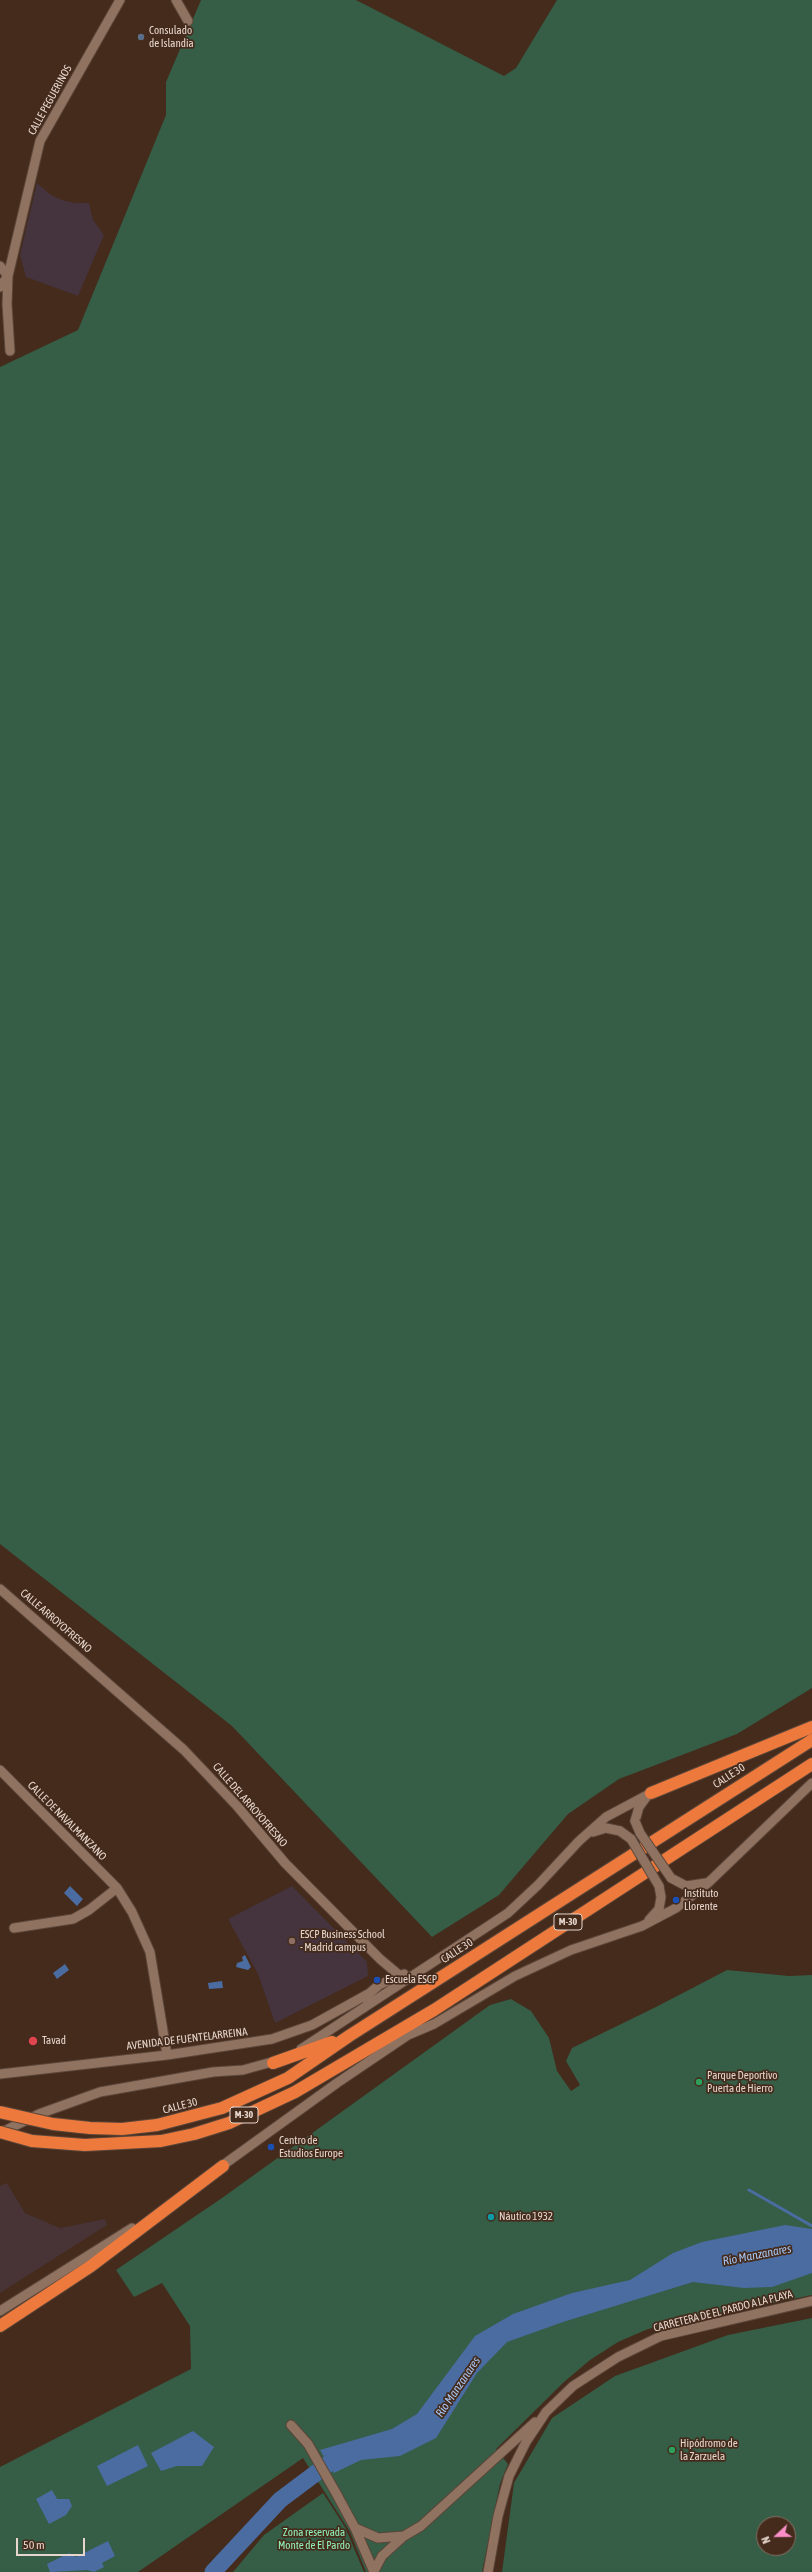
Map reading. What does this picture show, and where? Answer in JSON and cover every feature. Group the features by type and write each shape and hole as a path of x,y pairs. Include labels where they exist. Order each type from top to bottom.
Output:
{"highway":[{"path":"651,1793 812,1727"},
{"name":"CALLE 30","path":"0,2112 53,2124 90,2128 122,2129 188,2118 222,2108 288,2078 349,2036 812,1740"},
{"name":"M-30","path":"0,2133 32,2141 85,2145 127,2144 161,2141 229,2123 295,2092 434,2010 812,1764"},
{"path":"408,2035 434,2010"},
{"path":"273,2064 349,2036"},
{"path":"0,2326 91,2266 223,2166"}],"street":[{"name":"CALLE PEGUERINOS","path":"0,288 8,276 40,141 120,0"},
{"path":"176,0 188,21"},
{"path":"0,266 8,276 7,304 10,351"},
{"name":"CALLE ARROYOFRESNO","path":"0,1589 96,1672"},
{"name":"CALLE DEL ARROYOFRESNO","path":"96,1672 184,1750 237,1806 285,1863 380,1959 399,1975"},
{"name":"CALLE DE NAVALMANZANO","path":"0,1770 117,1888 132,1912 150,1952 167,2055"},
{"path":"0,2311 128,2231 223,2166 337,2083 408,2035 434,2024 515,1976 563,1954 642,1926 676,1908 708,1882 812,1783"},
{"path":"651,1793 639,1807 635,1821 640,1833 670,1878 686,1886 708,1882"},
{"path":"0,2133 39,2114 100,2092 273,2064 324,2035 419,1970 508,1913 538,1885 578,1841 606,1817 651,1793"},
{"path":"578,1841 606,1828 620,1831 631,1839 659,1886 661,1897 659,1909 653,1917 642,1926"},
{"path":"14,1928 73,1919 89,1910 117,1888"},
{"name":"CALLE DEL ARROYOFRESNO","path":"380,1959 389,1980"},
{"name":"AVENIDA DE FUENTELARREINA","path":"0,2074 167,2055 272,2039 312,2025 368,1994 389,1980 399,1975 419,1970"},
{"name":"AVENIDA DE FUENTELARREINA","path":"324,2035 368,1994"},
{"name":"CARRETERA DE EL PARDO A LA PLAYA","path":"488,2572 498,2516 509,2476 526,2442 546,2412 573,2386 618,2357 661,2336 812,2301"},
{"path":"374,2572 382,2556 404,2536 421,2526 546,2412"},
{"path":"291,2424 308,2444 336,2493 355,2528 374,2572"},
{"path":"355,2528 378,2538 404,2536"}],"shaded area":[{"path":"37,183 51,195 62,200 75,203 89,203 93,220 104,235 78,296 26,277 20,255"},
{"name":"ESCP Business School - Madrid campus","path":"292,1886 367,1962 368,1976 275,2023 258,1974 228,1919"},
{"path":"7,2183 25,2213 60,2228 105,2219 107,2225 0,2293 0,2186"}],"green space":[{"path":"201,0 356,0 504,76 516,68 557,0 812,0 812,1688 737,1734 619,1779 568,1814 499,1895 432,1937 232,1726 0,1544 0,367 78,330 166,115 166,82"},
{"path":"727,1970 789,1976 812,1975 812,2295 648,2329 618,2342 590,2360 564,2382 496,2449 508,2464 500,2484 482,2572 366,2572 350,2532 303,2458 138,2572 0,2572 0,2467 191,2369 190,2326 162,2283 134,2297 116,2270 222,2198 490,2005 511,1999 531,2011 549,2038 557,2071 571,2091 580,2085 566,2061 572,2048"},
{"name":"Hipódromo de la Zarzuela","path":"812,2318 812,2572 502,2572 514,2483 552,2418 615,2376 728,2335"},
{"name":"Zona reservada Monte de El Pardo","path":"323,2493 345,2527 364,2572 233,2572 264,2535"}],"water":[{"path":"70,1886 83,1899 77,1906 64,1893"},
{"path":"245,1955 251,1967 248,1970 236,1967 237,1963 243,1961 242,1957"},
{"path":"65,1964 69,1970 57,1979 53,1973"},
{"path":"222,1981 223,1988 209,1989 208,1983"},
{"path":"785,2225 812,2229 812,2273 772,2287 744,2288 693,2282 563,2322 507,2342 477,2373 436,2438 400,2456 361,2460 334,2473 320,2450 392,2429 417,2414 475,2336 513,2314 572,2293 630,2280 673,2253 702,2242"},
{"path":"193,2431 214,2447 202,2466 177,2466 161,2471 151,2453"},
{"path":"138,2445 148,2466 107,2486 97,2466"},
{"path":"52,2490 57,2499 69,2499 72,2506 66,2515 49,2524 36,2499"},
{"path":"108,2541 115,2556 102,2563 104,2567 94,2572 87,2570 50,2572 47,2564 69,2553 76,2557"}],"waterway":[{"path":"749,2190 812,2226"},
{"name":"Río Manzanares","path":"213,2572 280,2500 332,2461 349,2454"}],"place":[{"name":"Consulado de Islandia","path":"141,37"},
{"name":"Instituto Llorente","path":"676,1900"},
{"name":"ESCP Business School - Madrid campus","path":"292,1941"},
{"name":"Escuela ESCP","path":"377,1980"},
{"name":"Tavad","path":"33,2041"},
{"name":"Parque Deportivo Puerta de Hierro","path":"699,2082"},
{"name":"Centro de Estudios Europe","path":"271,2147"},
{"name":"Náutico 1932","path":"491,2217"},
{"name":"Hipódromo de la Zarzuela","path":"672,2450"}]}
